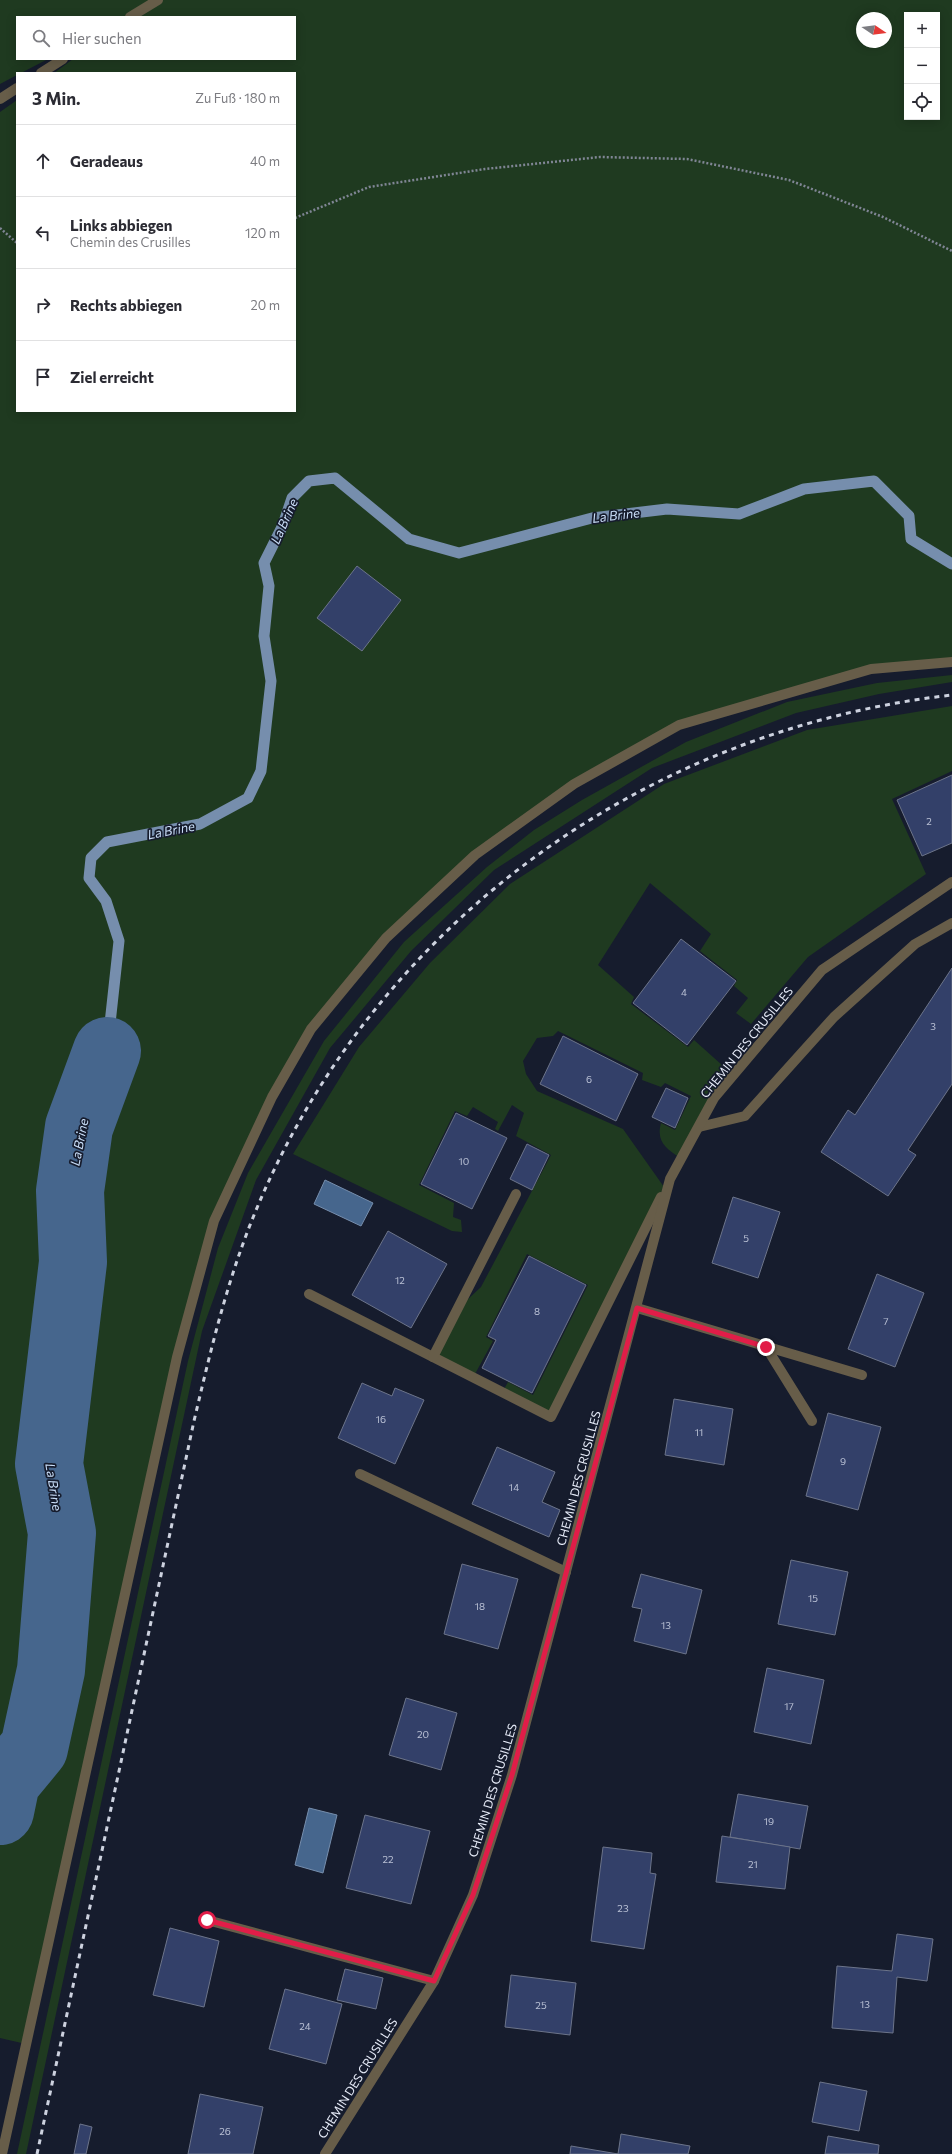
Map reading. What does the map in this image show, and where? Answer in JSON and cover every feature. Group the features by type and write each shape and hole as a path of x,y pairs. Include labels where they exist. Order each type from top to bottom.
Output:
{"street":[{"path":"132,16 158,0"},
{"path":"42,72 61,60"},
{"path":"0,99 16,89"},
{"path":"2,2154 177,1357 212,1228 272,1097 311,1029 386,938 475,855 574,784 679,725 871,669 952,662"},
{"name":"CHEMIN DES CRUSILLES","path":"325,2154 434,1981 473,1895 512,1775 670,1179 714,1098 822,970 952,882"},
{"path":"699,1127 746,1116 834,1017 915,944 952,923"},
{"path":"309,1294 551,1417 670,1179"},
{"path":"433,1357 516,1194"},
{"path":"637,1308 862,1375"},
{"path":"766,1347 812,1421"},
{"path":"360,1474 566,1572"},
{"path":"207,1920 434,1981"}],"path":[{"path":"296,218 369,187 485,169 600,157 687,159 789,180 883,217 952,251"},
{"path":"0,228 16,242"}],"green space":[{"path":"0,0 154,0 127,16 16,16 16,60 46,60 23,72 16,72 16,76 0,84"},
{"path":"163,0 952,0 952,658 870,666 678,723 472,853 308,1027 211,1220 26,2044 0,2038 0,112 16,101 16,412 296,412 296,72 55,72 72,60 296,60 296,16 138,16"},
{"path":"952,675 952,682 879,694 796,713 652,768 494,870 411,951 330,1048 256,1180 202,1331 26,2154 17,2154 188,1361 218,1248 248,1173 324,1041 404,942 487,867 534,830 582,800 686,742 787,702 877,683"},
{"path":"952,706 952,771 892,799 926,874 808,957 751,1024 736,1013 748,998 734,986 737,980 700,951 711,934 650,883 598,965 634,997 631,1004 688,1047 694,1040 732,1074 680,1158 663,1144 660,1135 661,1123 675,1130 691,1096 665,1083 661,1087 642,1080 643,1073 558,1031 553,1036 537,1038 523,1061 526,1074 537,1091 623,1129 664,1187 550,1416 503,1391 508,1382 533,1395 588,1285 527,1254 486,1337 493,1341 475,1374 437,1355 466,1301 481,1287 551,1155 516,1136 524,1113 512,1105 498,1131 495,1129 498,1122 473,1107 467,1116 455,1111 419,1185 454,1203 453,1217 461,1220 462,1232 452,1231 293,1154 359,1047 430,963 510,884 664,784 807,730"}],"water":[{"path":"325,1180 373,1203 361,1226 314,1204"},
{"path":"309,1808 337,1815 323,1873 295,1865"}],"building":[{"path":"357,566 401,600 362,651 317,618"},
{"path":"952,775 952,843 922,856 897,800"},
{"path":"681,939 736,981 687,1045 633,1003"},
{"path":"952,968 952,1084 908,1150 916,1155 888,1196 821,1152 848,1110 855,1115"},
{"path":"563,1036 638,1074 616,1121 540,1084"},
{"path":"666,1088 688,1098 675,1128 652,1117"},
{"path":"456,1113 507,1138 472,1209 421,1184"},
{"path":"527,1144 549,1155 532,1190 510,1179"},
{"path":"733,1197 780,1212 758,1278 712,1263"},
{"path":"388,1231 447,1264 411,1328 352,1295"},
{"path":"529,1256 586,1285 532,1393 482,1368 496,1340 488,1336"},
{"path":"877,1274 924,1293 895,1367 848,1349"},
{"path":"362,1383 392,1396 395,1388 424,1400 395,1464 338,1438"},
{"path":"674,1399 733,1409 724,1465 665,1455"},
{"path":"828,1413 881,1427 858,1510 806,1496"},
{"path":"497,1447 555,1472 542,1502 560,1510 549,1537 472,1504"},
{"path":"791,1560 848,1572 835,1635 778,1624"},
{"path":"462,1564 518,1579 498,1649 444,1634"},
{"path":"641,1574 702,1590 686,1654 634,1641 642,1609 632,1607"},
{"path":"767,1668 824,1680 811,1744 754,1732"},
{"path":"406,1698 457,1713 441,1770 389,1755"},
{"path":"738,1794 808,1806 800,1849 730,1837"},
{"path":"365,1815 430,1831 411,1904 346,1888"},
{"path":"722,1836 790,1847 785,1889 716,1882"},
{"path":"603,1847 652,1853 650,1873 656,1874 644,1949 591,1941"},
{"path":"170,1928 219,1941 204,2007 153,1995"},
{"path":"897,1934 933,1939 927,1981 897,1977 893,2033 832,2028 837,1966 892,1971"},
{"path":"345,1969 383,1978 376,2009 337,2000"},
{"path":"511,1975 576,1983 570,2035 505,2027"},
{"path":"285,1989 342,2004 326,2064 269,2049"},
{"path":"820,2082 867,2091 859,2131 812,2122"},
{"path":"200,2094 263,2107 253,2154 188,2154"},
{"path":"80,2124 92,2127 86,2154 74,2154"},
{"path":"621,2134 690,2146 688,2154 618,2154"},
{"path":"828,2136 879,2145 878,2154 825,2154"},
{"path":"571,2146 618,2154 570,2154"}],"waterway":[{"name":"La Brine","path":"107,1051 119,941 106,901 89,878 91,858 107,842 200,824 248,798 261,771 271,681 264,636 269,586 264,563 283,525 292,498 309,481 335,478 409,539 459,553 592,518 667,509 739,514 804,489 874,481 909,516 911,539 952,564"},
{"name":"La Brine","path":"0,1811 6,1782 34,1748 51,1670 62,1533 49,1464 73,1262 70,1191 79,1127 107,1051"}],"railway":[{"path":"37,2154 194,1421 226,1294 252,1220 303,1115 367,1020 443,935 529,861 625,800 728,751 837,716 952,695"}],"route":[{"path":"207,1920 434,1981 473,1895 512,1775 637,1308 766,1347"}]}
